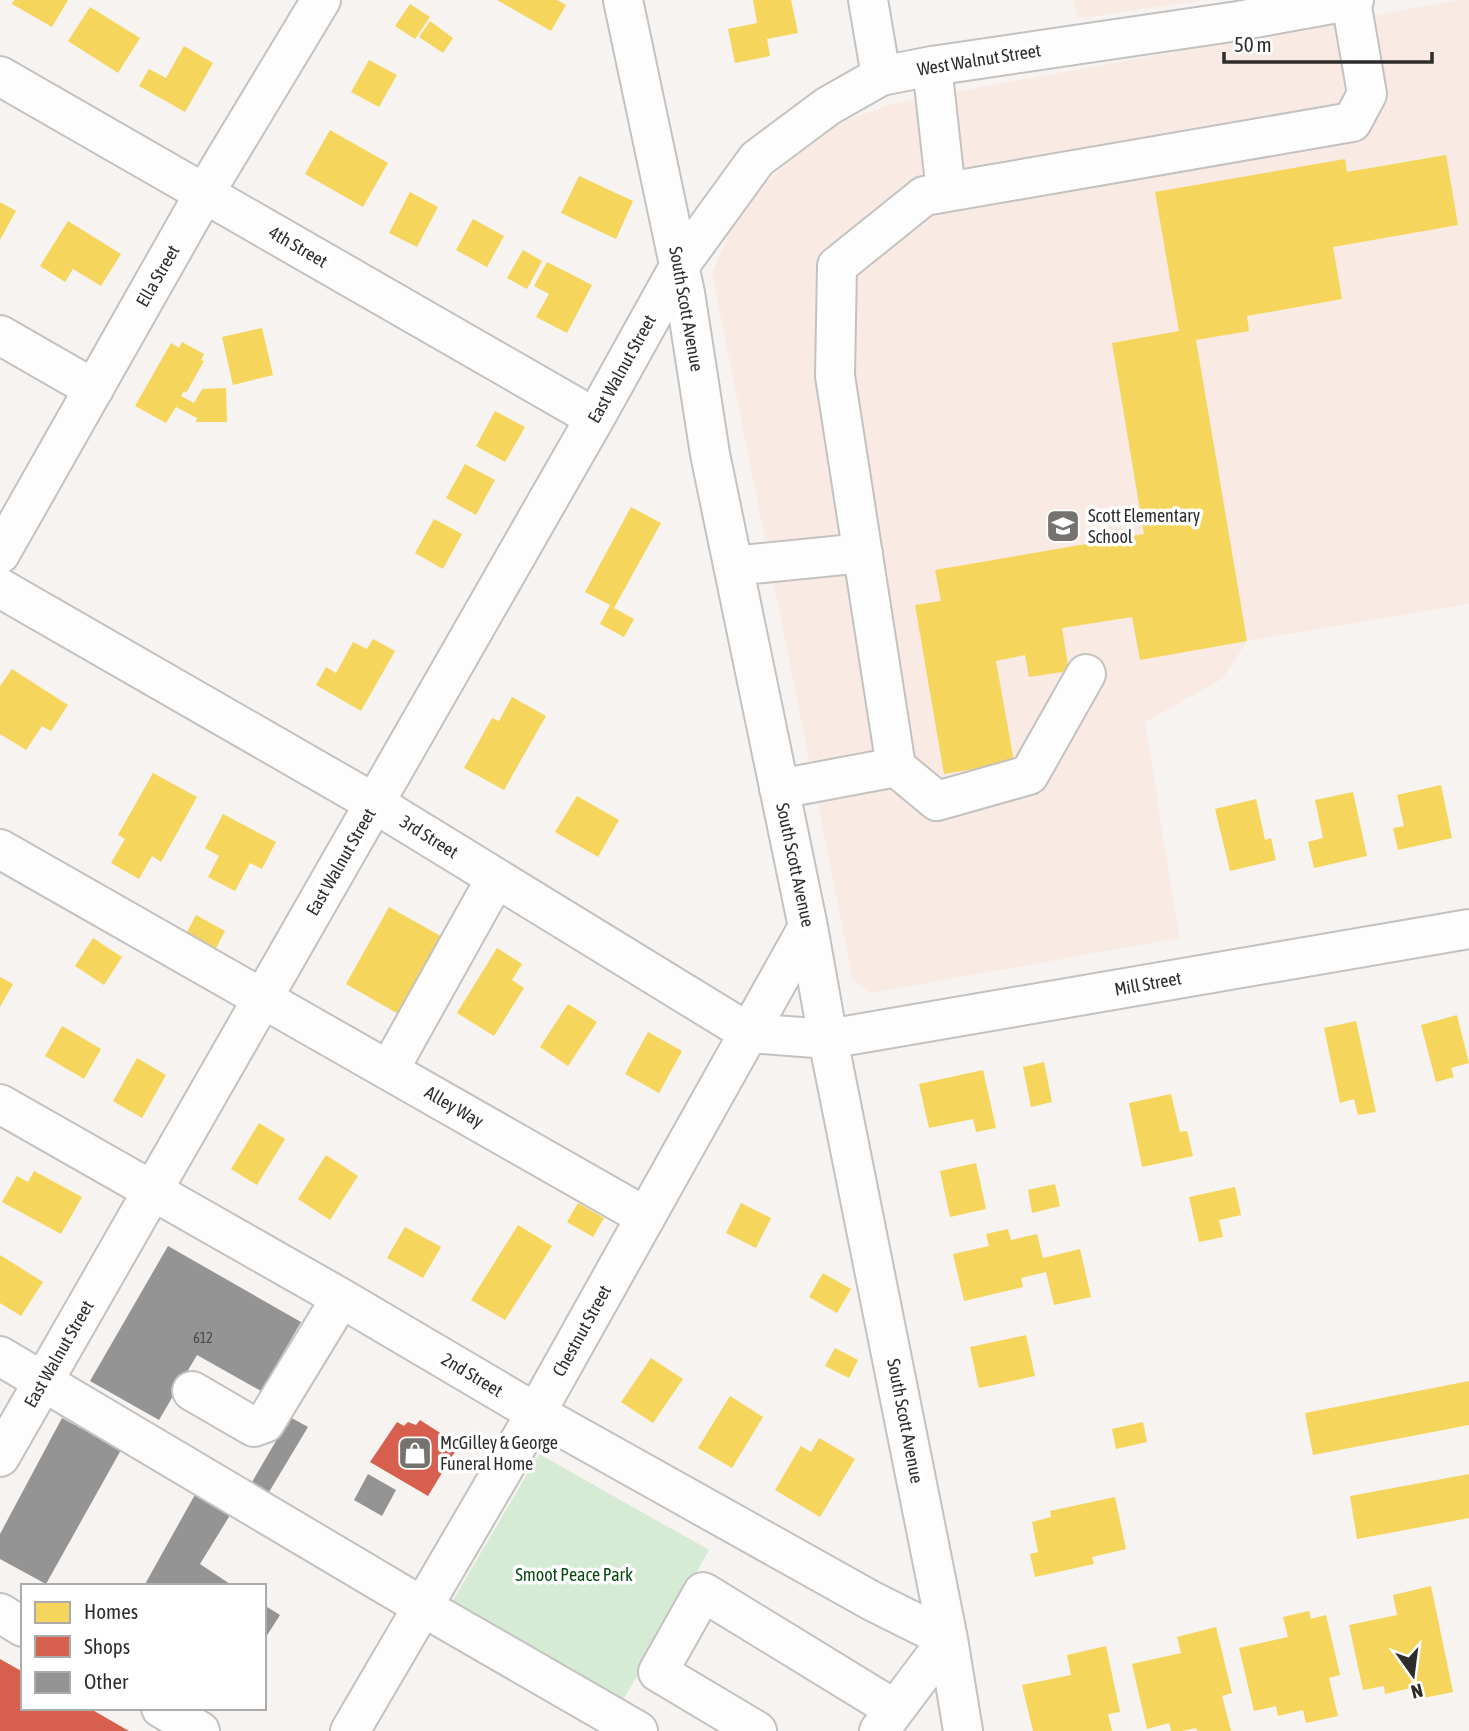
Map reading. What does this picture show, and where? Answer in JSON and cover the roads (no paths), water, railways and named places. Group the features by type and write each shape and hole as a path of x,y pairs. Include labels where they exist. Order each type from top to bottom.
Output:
{"street":[{"name":"South Scott Avenue","path":"623,0 680,265 710,454 808,927 948,1639 963,1731"},
{"path":"868,0 881,76"},
{"name":"West Walnut Street","path":"680,265 757,159 828,106 881,76 1236,11 1352,0"},
{"path":"1086,674 1029,775 936,801 896,768 835,376 837,266 924,196 1352,122 1367,94 1352,0"},
{"name":"Ella Street","path":"0,554 314,2"},
{"path":"932,66 946,192"},
{"name":"4th Street","path":"0,76 595,418"},
{"name":"East Walnut Street","path":"0,1457 680,265"},
{"path":"0,335 94,389"},
{"path":"733,566 863,553"},
{"name":"3rd Street","path":"0,588 374,803 749,1033 828,1039"},
{"path":"779,789 896,768"},
{"name":"Alley Way","path":"0,849 646,1217"},
{"path":"389,1070 496,878"},
{"name":"Chestnut Street","path":"350,1731 536,1413 808,927"},
{"name":"Mill Street","path":"828,1039 1469,929"},
{"name":"2nd Street","path":"0,1104 341,1298 536,1413 872,1601 948,1639"},
{"path":"192,1391 254,1427 265,1423 341,1298"},
{"path":"0,1356 423,1607 585,1718 638,1731"},
{"path":"757,1731 658,1672 703,1592 886,1720 948,1639"},
{"path":"0,1613 21,1626"},
{"path":"164,1710 200,1731"}],"place":[{"name":"Scott Elementary School","path":"1063,526"},
{"name":"McGilley & George Funeral Home","path":"415,1453"}],"park label":[{"name":"Smoot Peace Park","path":"574,1575"}]}
